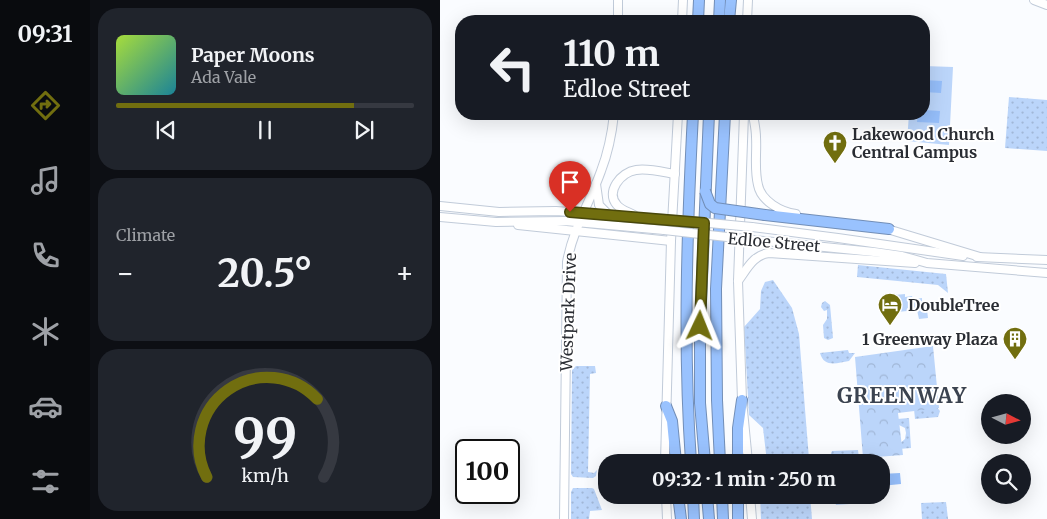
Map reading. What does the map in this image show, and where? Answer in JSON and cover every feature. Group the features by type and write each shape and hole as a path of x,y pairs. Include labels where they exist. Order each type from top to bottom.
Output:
{"highway":[{"path":"698,15 699,0"},
{"path":"713,15 714,0"},
{"path":"719,15 720,0"},
{"path":"730,0 730,15"},
{"path":"690,454 687,399 686,275 693,120"},
{"path":"705,454 700,402 700,326 709,120"},
{"path":"706,454 703,349 714,120"},
{"path":"720,454 716,289 725,120"},
{"path":"706,191 710,204 715,208 765,216 889,229"},
{"path":"738,454 738,428 742,400"},
{"path":"666,406 672,421 675,454"},
{"path":"679,504 681,519"},
{"path":"693,504 694,519"},
{"path":"709,504 710,519"},
{"path":"722,504 723,519"},
{"path":"738,504 738,519"}],"main road":[{"path":"618,0 618,15"},
{"path":"682,15 683,0"},
{"path":"747,15 748,0"},
{"path":"1034,0 1047,5"},
{"name":"Westpark Drive","path":"564,519 567,262 571,241 596,183 609,142 613,120"},
{"path":"665,454 671,241 678,120"},
{"path":"744,120 738,281 742,400 747,454"},
{"path":"754,120 758,187 769,202 789,213 864,222 980,257"},
{"path":"640,217 616,204 613,193 617,182 625,174 634,170 675,174"},
{"path":"596,183 599,205 609,215"},
{"name":"Edloe Street","path":"440,206 520,213 556,212 640,217 815,235 945,254 1047,260"},
{"name":"Edloe Street","path":"440,217 496,222 579,222 902,256 928,263 1047,273"},
{"path":"496,222 671,241"},
{"path":"738,281 757,256 768,253 928,263"},
{"path":"1015,270 1016,259"},
{"path":"666,504 667,519"},
{"path":"751,504 752,519"}],"green space":[{"path":"930,66 953,67 949,145 907,141 909,120 930,120"},
{"path":"1009,97 1047,100 1047,151 1005,148"},
{"path":"858,265 946,274 948,293 938,285 857,277"},
{"path":"773,280 792,308 799,334 809,454 766,454 763,428 749,415 744,327 760,309 761,291 765,282"},
{"path":"905,294 905,297 912,296 913,299 922,298 922,301 926,301 928,318 919,319 917,310 897,312 895,295"},
{"path":"825,301 830,305 833,338 828,340 824,338 823,325 827,319 827,310 824,311 821,307"},
{"path":"933,346 939,408 898,413 903,455 863,454 855,357"},
{"path":"848,350 849,353 855,353 849,361 836,363 828,363 822,358 820,353"},
{"path":"576,366 595,366 596,373 590,374 588,472 594,473 597,470 596,476 593,478 573,477 571,474 572,370"},
{"path":"936,406 940,411 938,417 915,419 914,409"},
{"path":"909,418 911,448 899,449 898,445 905,439 906,433 905,428 897,424 897,419"},
{"path":"858,450 858,454 831,454 832,451"},
{"path":"573,488 594,489 598,504 602,510 590,511 589,519 571,519 571,492"},
{"path":"946,502 948,519 922,519 921,503"},
{"path":"760,504 811,504 812,519 761,519"}],"shaded area":[{"path":"930,80 942,81 941,93 930,92"},
{"path":"930,110 940,111 939,123 917,122 917,120 930,120"},
{"path":"900,473 901,484 890,485 890,474"}],"place":[{"name":"Lakewood Church Central Campus","path":"835,164"},
{"name":"DoubleTree","path":"890,326"},
{"name":"1 Greenway Plaza","path":"1015,360"}],"district":[{"name":"GREENWAY","path":"902,396"}],"route":[{"path":"570,212 639,216 704,223 700,326"}]}
